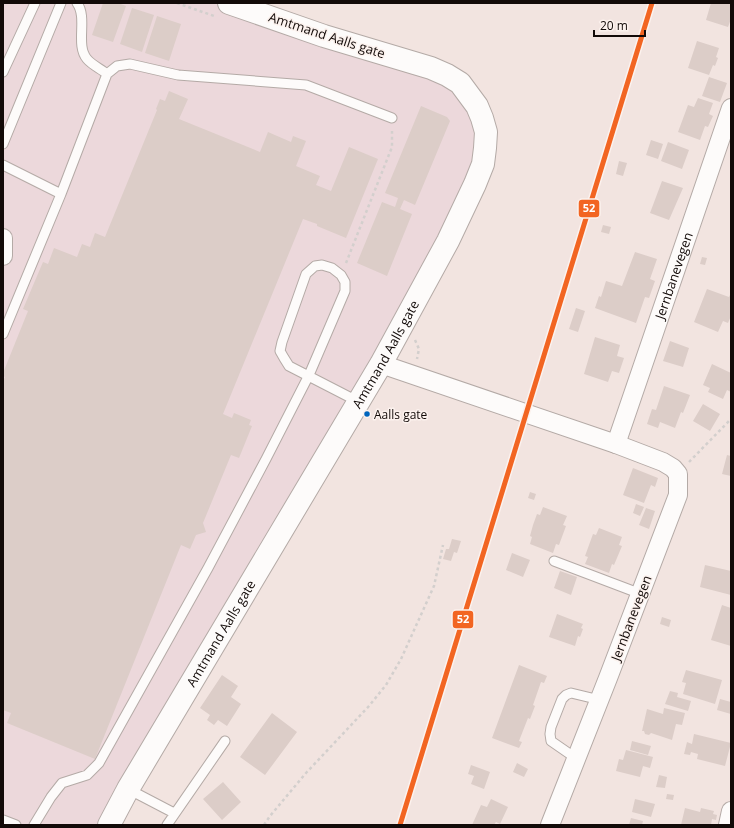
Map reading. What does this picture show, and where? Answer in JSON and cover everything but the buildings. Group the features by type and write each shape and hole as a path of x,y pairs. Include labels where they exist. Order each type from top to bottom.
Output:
{"main road":[{"name":"Amtmand Aalls gate","path":"109,825 128,789 381,364 448,241 476,184 483,164 486,148 486,132 477,106 460,83 447,74 324,36 229,3"}],"street":[{"name":"Jernbanevegen","path":"616,444 731,108"},
{"path":"3,238 3,256"},
{"path":"381,364 616,444 662,462 678,474"},
{"name":"Jernbanevegen","path":"550,825 600,700 678,495 678,474"},
{"path":"728,825 731,811"}],"lane":[{"path":"3,72 35,3"},
{"path":"3,144 61,3"},
{"path":"77,3 81,12 82,50 86,58 107,74"},
{"path":"3,334 61,194 107,74 117,66 130,64 178,75 306,85 392,118"},
{"path":"3,165 61,194"},
{"path":"34,825 51,797 62,783 87,775 100,762 208,568 309,375 345,291 345,282 341,274 332,268 322,265 315,266 306,274 280,351 289,366 309,375 359,402"},
{"path":"554,561 640,594"},
{"path":"577,759 551,741 551,727 562,699 566,695 572,693 600,700"},
{"path":"167,825 225,741"},
{"path":"128,789 174,813"},
{"path":"3,820 16,825"}],"path":[{"path":"341,274 392,147 392,118"},
{"path":"411,335 416,340 419,349 416,365 411,375"},
{"path":"678,474 731,419"},
{"path":"264,825 306,773 369,706 386,685 402,659 434,586 443,545"}],"shaded area":[{"path":"3,3 216,3 468,93 485,148 381,364 110,825 3,825"}],"transit line":[{"name":"52","path":"400,825 652,3"}],"place":[{"name":"Aalls gate","path":"367,414"}]}
